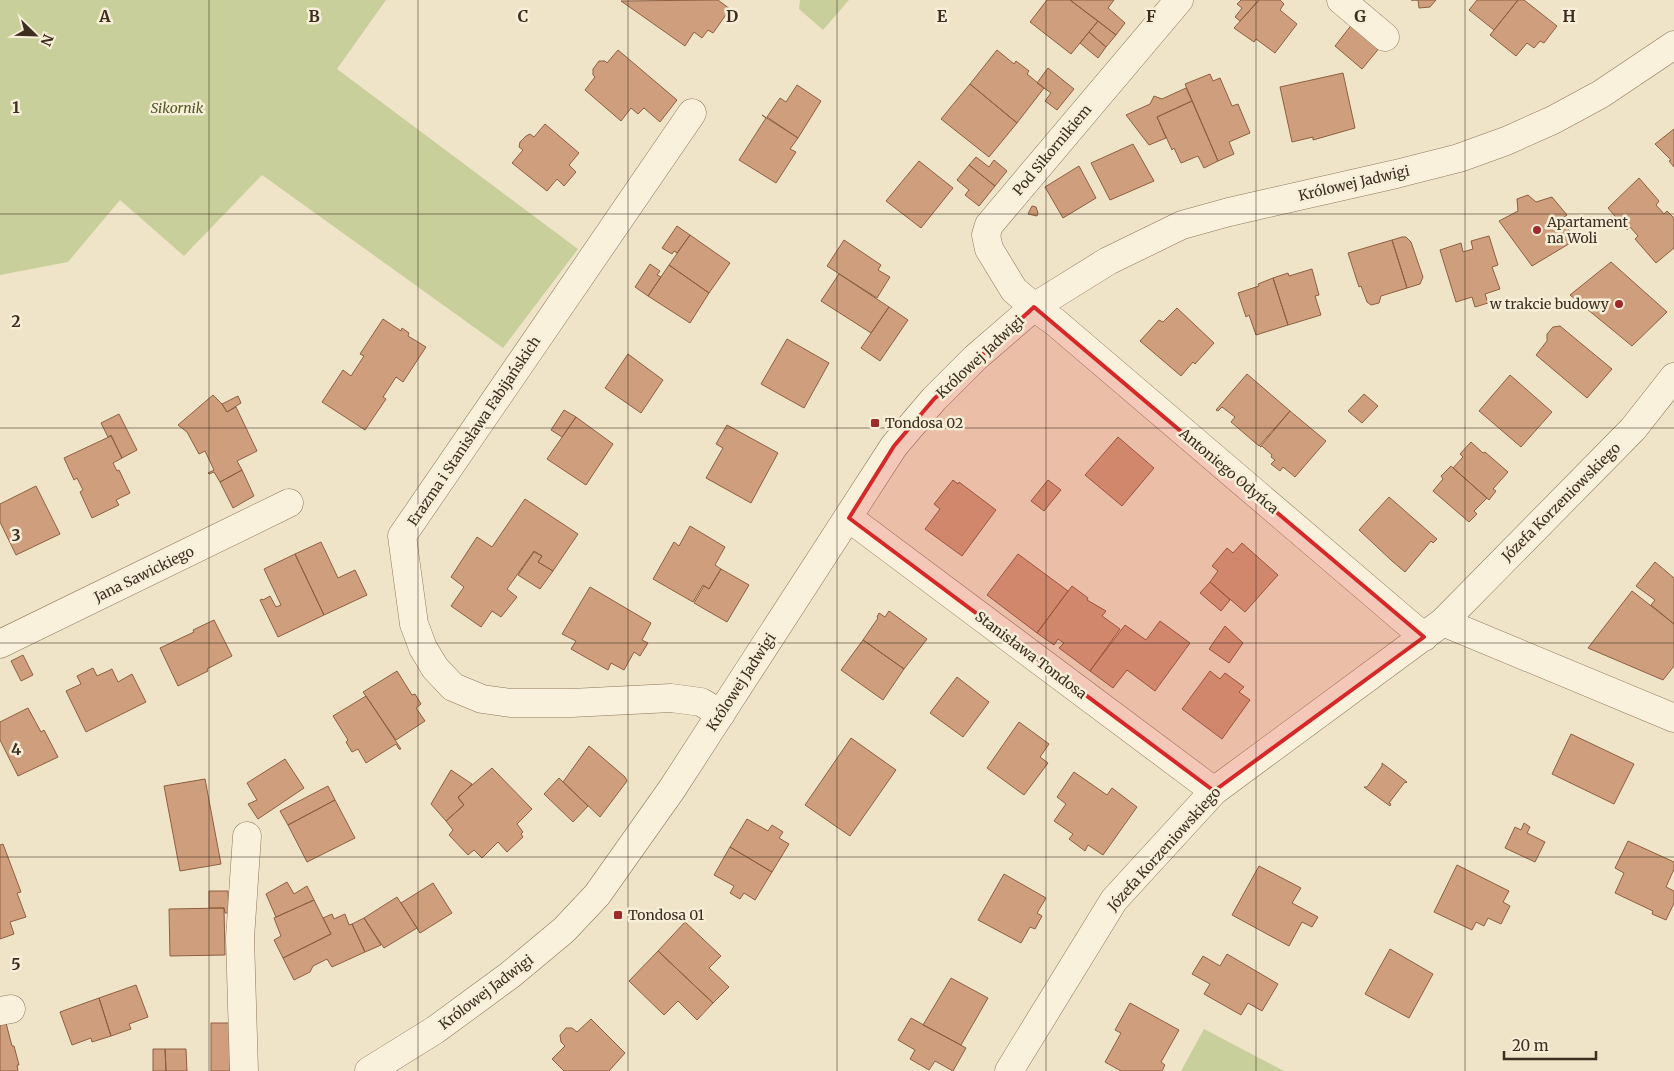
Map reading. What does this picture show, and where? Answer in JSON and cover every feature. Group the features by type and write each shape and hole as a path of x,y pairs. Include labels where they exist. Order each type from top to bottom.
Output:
{"street":[{"name":"Pod Sikornikiem","path":"1034,307 1014,290 993,257 986,235 989,225 1179,0"},
{"path":"1341,0 1385,37"},
{"name":"Królowej Jadwigi","path":"368,1071 435,1030 510,975 564,930 597,895 672,789 894,446 934,399 975,358 1034,307 1108,261 1182,225 1229,212 1459,158 1506,141 1553,120 1601,94 1674,45"},
{"name":"Erazma i Stanisława Fabijańskich","path":"692,113 402,536 414,624 422,648 435,668 453,687 482,699 510,703 571,703 671,698 701,702 721,714"},
{"name":"Antoniego Odyńca","path":"1034,307 1055,322 1433,629"},
{"name":"Józefa Korzeniowskiego","path":"1009,1071 1114,900 1214,791 1433,629 1633,429 1674,377"},
{"path":"402,536 403,497"},
{"name":"Jana Sawickiego","path":"0,644 289,503"},
{"name":"Stanisława Tondosa","path":"849,518 1214,791"},
{"path":"1433,629 1674,718"},
{"path":"244,1071 240,938 247,836"}],"highlighted area":[{"path":"1034,307 1424,637 1214,791 849,518 894,446 934,399"}],"green space":[{"name":"Sikornik","path":"0,0 386,0 337,69 578,249 503,348 262,175 184,256 120,200 68,262 0,275"},
{"path":"800,0 849,0 823,30 799,9"},
{"path":"1204,1029 1284,1071 1181,1071"}],"building":[{"path":"718,0 730,9 713,33 708,30 702,38 694,32 685,46 621,1"},
{"path":"1047,0 1070,0 1098,21 1071,54 1030,22"},
{"path":"1070,0 1114,0 1108,8 1125,23 1116,35"},
{"path":"1241,0 1259,0 1240,21 1235,17 1242,8 1237,4"},
{"path":"1259,0 1280,0 1284,4 1280,10 1297,24 1275,53 1256,39 1254,42 1234,28"},
{"path":"1418,0 1436,0 1430,7 1419,8"},
{"path":"1477,0 1518,0 1494,30 1469,10"},
{"path":"1518,0 1524,0 1557,26 1544,43 1540,41 1534,48 1527,43 1516,56 1490,35"},
{"path":"1098,21 1116,35 1106,47 1089,32"},
{"path":"1353,23 1381,46 1362,69 1335,46"},
{"path":"1089,32 1106,47 1098,58 1080,43"},
{"path":"618,50 677,100 660,122 644,108 638,114 631,108 621,121 585,90 595,77 593,69 599,61 607,63"},
{"path":"997,50 1014,64 1016,61 1029,71 1027,74 1044,88 1017,123 970,84"},
{"path":"1048,68 1074,89 1057,110 1045,101 1051,93 1037,83"},
{"path":"1343,73 1355,128 1313,140 1313,137 1292,142 1280,87"},
{"path":"1210,74 1213,81 1220,78 1232,106 1238,104 1250,133 1229,142 1234,154 1218,161 1185,84"},
{"path":"970,84 1017,123 989,157 941,119"},
{"path":"797,85 821,101 798,138 767,117 780,98 786,102"},
{"path":"1186,88 1192,101 1157,117 1166,138 1149,145 1126,115 1150,104 1154,96 1162,99"},
{"path":"1192,101 1218,161 1204,168 1198,156 1181,163 1174,148 1172,150 1157,117"},
{"path":"762,115 798,138 790,149 796,152 776,183 739,160 766,118"},
{"path":"545,124 579,153 569,165 576,172 564,186 557,179 547,191 512,163 523,150 519,147 520,142 530,134 534,137"},
{"path":"1674,129 1674,167 1669,161 1671,160 1655,144"},
{"path":"1133,144 1154,181 1110,200 1091,163"},
{"path":"976,157 989,167 994,160 1007,171 995,186 969,165"},
{"path":"919,161 953,188 921,228 886,201"},
{"path":"969,165 995,186 979,206 965,195 969,190 957,180"},
{"path":"1079,166 1096,198 1063,218 1045,187"},
{"path":"1639,178 1659,201 1656,205 1664,214 1667,211 1674,218 1674,248 1656,263 1635,239 1638,236 1630,227 1627,230 1608,208"},
{"name":"Apartament na Woli","path":"1528,195 1536,202 1552,197 1567,215 1560,220 1577,239 1532,266 1499,221 1518,211 1517,199"},
{"path":"1032,206 1036,207 1037,216 1028,214"},
{"path":"677,226 690,235 677,253 674,251 672,254 662,248"},
{"path":"690,235 730,263 709,293 669,265"},
{"path":"1489,236 1498,265 1492,267 1500,289 1485,294 1488,303 1475,307 1472,297 1456,302 1440,250 1461,243 1463,252 1473,249 1471,241"},
{"path":"1406,237 1411,242 1423,277 1420,284 1407,288 1392,240"},
{"path":"844,240 881,265 878,270 890,277 877,298 827,266"},
{"path":"1392,240 1407,288 1381,296 1379,303 1371,305 1367,302 1361,286 1359,287 1348,253"},
{"name":"w trakcie budowy","path":"1611,262 1667,312 1632,346 1570,295"},
{"path":"650,264 660,271 657,275 661,277 648,296 635,287"},
{"path":"669,265 709,293 690,323 648,296"},
{"path":"1312,269 1319,295 1315,296 1321,315 1288,325 1273,278 1288,273 1289,276"},
{"path":"839,274 889,307 871,333 821,301"},
{"path":"1273,278 1288,325 1256,335 1249,315 1246,317 1238,293 1259,286 1258,284"},
{"path":"889,307 908,320 880,361 861,348"},
{"path":"1177,308 1214,343 1181,376 1140,341 1159,320 1163,322"},
{"path":"383,319 401,331 402,328 409,333 408,336 426,347 403,382 396,377 383,397 386,399 365,430 322,402 343,370 351,376 364,356 360,354"},
{"path":"1560,326 1612,369 1587,398 1536,355 1547,341 1547,334 1553,327"},
{"path":"787,339 829,363 804,408 761,384"},
{"path":"628,354 663,380 641,413 605,388"},
{"path":"1247,374 1290,411 1259,446 1231,422 1235,417 1222,407 1218,411 1216,410"},
{"path":"1510,375 1552,412 1521,447 1479,411"},
{"path":"1364,394 1378,406 1362,423 1348,411"},
{"path":"213,395 227,412 236,407 257,451 237,461 242,470 220,482 214,472 208,473 214,470 205,451 199,454 187,432 178,425"},
{"path":"238,396 241,403 227,412 222,404"},
{"path":"564,410 576,417 562,437 551,430"},
{"path":"1290,411 1326,441 1295,477 1283,467 1280,471 1271,464 1275,460 1271,457 1272,455 1262,446 1260,447"},
{"path":"119,414 137,450 122,458 111,435 108,437 101,423"},
{"path":"576,417 613,444 586,485 547,459"},
{"path":"727,425 778,453 751,503 706,478 723,448 716,444"},
{"path":"111,436 122,458 113,463 117,471 119,470 130,493 116,500 119,505 92,518 80,492 83,490 77,478 74,480 64,458"},
{"path":"1118,437 1154,468 1122,506 1085,475"},
{"path":"1471,442 1508,472 1493,489 1496,491 1489,500 1453,468 1463,457 1460,454"},
{"path":"1451,466 1487,498 1474,511 1477,514 1469,522 1433,491 1443,479 1441,476"},
{"path":"242,470 254,496 233,508 220,482"},
{"path":"953,480 958,484 959,482 996,510 962,556 925,529 940,509 934,504"},
{"path":"1048,480 1061,490 1044,511 1031,501"},
{"path":"36,486 60,534 16,555 0,522 0,504"},
{"path":"1389,497 1437,539 1433,543 1431,541 1405,572 1359,530"},
{"path":"525,499 578,534 553,571 538,562 542,556 534,551 507,589 517,597 501,617 492,611 481,627 451,606 464,587 451,577 477,537 492,547"},
{"path":"690,526 725,547 715,565 721,569 709,589 703,585 693,602 653,579 674,542 679,546"},
{"path":"321,542 338,578 355,570 367,595 324,615 295,554"},
{"path":"1242,543 1278,575 1245,612 1210,582 1218,571 1212,566 1227,548 1233,553"},
{"path":"534,552 542,556 538,562 553,571 540,589 518,575"},
{"path":"295,554 324,615 278,637 260,600 270,596 276,607 281,605 264,569"},
{"path":"1018,554 1068,591 1037,633 987,595"},
{"path":"1655,562 1674,578 1674,624 1651,605 1655,600 1636,586"},
{"path":"721,569 749,585 727,622 694,603 704,586 709,589"},
{"path":"1210,582 1230,600 1221,611 1200,593"},
{"path":"1072,586 1088,598 1087,600 1106,611 1102,616 1120,629 1090,671 1059,648 1064,643 1058,639 1054,645 1037,633"},
{"path":"590,587 651,623 642,640 648,643 640,656 634,652 624,670 611,663 608,670 571,649 576,641 562,634"},
{"path":"1632,591 1674,624 1674,666 1663,680 1588,648"},
{"path":"889,611 927,639 904,669 863,640 878,618 879,613 885,617"},
{"path":"214,620 232,656 178,686 160,648"},
{"path":"1160,621 1190,643 1155,691 1127,670 1113,688 1090,671 1125,625 1146,640"},
{"path":"1225,626 1243,643 1229,663 1209,649"},
{"path":"863,640 904,669 883,700 841,670"},
{"path":"23,655 33,675 21,681 11,661"},
{"path":"93,668 97,676 112,669 118,682 132,674 146,702 86,732 66,691 81,684 77,676"},
{"path":"397,671 412,695 415,694 421,704 416,708 425,721 396,740 363,692"},
{"path":"1210,671 1220,679 1225,673 1244,687 1239,692 1250,700 1222,739 1182,709"},
{"path":"957,677 989,702 963,737 930,713"},
{"path":"366,696 401,749 396,744 366,763 358,749 352,752 346,742 348,740 333,716"},
{"path":"28,708 41,732 44,730 58,757 18,776 0,740 0,722"},
{"path":"1019,722 1049,744 1040,757 1048,763 1024,795 987,768"},
{"path":"1571,734 1634,764 1614,804 1552,774"},
{"path":"851,738 896,770 850,836 805,805"},
{"path":"589,746 625,777 627,781 600,817 563,782"},
{"path":"285,759 304,788 258,819 248,804 257,800 247,783"},
{"path":"1382,763 1407,782 1405,782 1389,803 1391,804 1390,806 1364,787 1367,787 1382,766"},
{"path":"492,768 532,809 517,824 523,832 521,834 523,837 507,852 498,842 482,858 474,850 468,855 449,835 453,830 446,821 464,805 458,797"},
{"path":"451,770 472,784 458,798 464,805 446,821 431,804"},
{"path":"1074,772 1107,795 1112,788 1137,807 1103,855 1088,845 1085,851 1069,839 1073,834 1054,821 1066,804 1057,797"},
{"path":"559,778 588,806 573,822 544,794"},
{"path":"205,779 221,864 180,871 164,786"},
{"path":"328,786 335,800 288,825 280,811"},
{"path":"335,800 355,838 307,862 288,825"},
{"path":"747,819 768,831 772,825 783,832 779,838 789,844 772,872 730,847"},
{"path":"1524,823 1530,827 1527,833 1545,842 1535,862 1505,848 1515,827 1521,830"},
{"path":"1628,841 1674,862 1674,869 1666,887 1674,891 1674,903 1666,920 1652,914 1653,911 1615,893 1624,873 1615,868"},
{"path":"3,844 21,892 17,893 26,917 10,922 14,934 0,939 0,845"},
{"path":"730,847 772,872 755,900 744,893 740,899 730,893 734,886 714,875"},
{"path":"1457,865 1509,891 1503,902 1510,906 1501,924 1488,918 1484,926 1476,922 1472,930 1434,912"},
{"path":"1259,866 1301,888 1292,903 1318,917 1312,927 1302,922 1289,946 1232,915"},
{"path":"1004,874 1046,898 1037,913 1042,916 1035,929 1030,927 1021,943 978,920"},
{"path":"287,882 294,894 307,886 314,900 276,917 266,894"},
{"path":"433,883 452,913 420,933 401,903"},
{"path":"209,891 228,891 229,913 225,913 224,908 209,908"},
{"path":"397,897 417,928 384,948 364,918"},
{"path":"314,900 331,934 283,958 274,940 281,936 274,918"},
{"path":"224,908 225,955 170,956 169,909"},
{"path":"332,914 334,919 345,914 349,925 352,924 365,952 332,967 327,959 313,966 310,972 294,980 283,958 331,934 323,918"},
{"path":"364,918 381,945 365,952 352,924"},
{"path":"685,922 721,956 709,968 729,987 713,1003 658,951"},
{"path":"1390,949 1433,974 1409,1018 1365,994"},
{"path":"658,951 713,1003 697,1020 678,1001 664,1015 629,981"},
{"path":"1227,954 1278,984 1262,1011 1248,1003 1241,1015 1204,994 1210,984 1192,974 1203,956 1220,966"},
{"path":"951,978 988,998 961,1045 923,1025"},
{"path":"136,985 148,1017 129,1024 131,1029 111,1036 99,998"},
{"path":"99,998 111,1036 92,1042 91,1038 72,1045 60,1012"},
{"path":"1130,1003 1179,1030 1161,1062 1165,1065 1162,1071 1121,1071 1105,1062 1121,1033 1115,1030"},
{"path":"911,1018 966,1048 953,1071 935,1061 929,1070 910,1059 915,1050 898,1040"},
{"path":"591,1019 625,1053 609,1071 564,1071 552,1059 565,1046 561,1042 560,1035 566,1028 572,1028 577,1032"},
{"path":"6,1023 19,1065 17,1065 18,1071 0,1071 0,1025"},
{"path":"211,1023 230,1023 230,1071 211,1071"},
{"path":"153,1049 165,1049 166,1071 153,1071"},
{"path":"165,1049 186,1049 187,1071 166,1071"}],"place":[{"name":"Apartament na Woli","path":"1537,230"},
{"name":"w trakcie budowy","path":"1619,304"},
{"name":"Tondosa 02","path":"875,423"},
{"name":"Tondosa 01","path":"618,915"}]}
